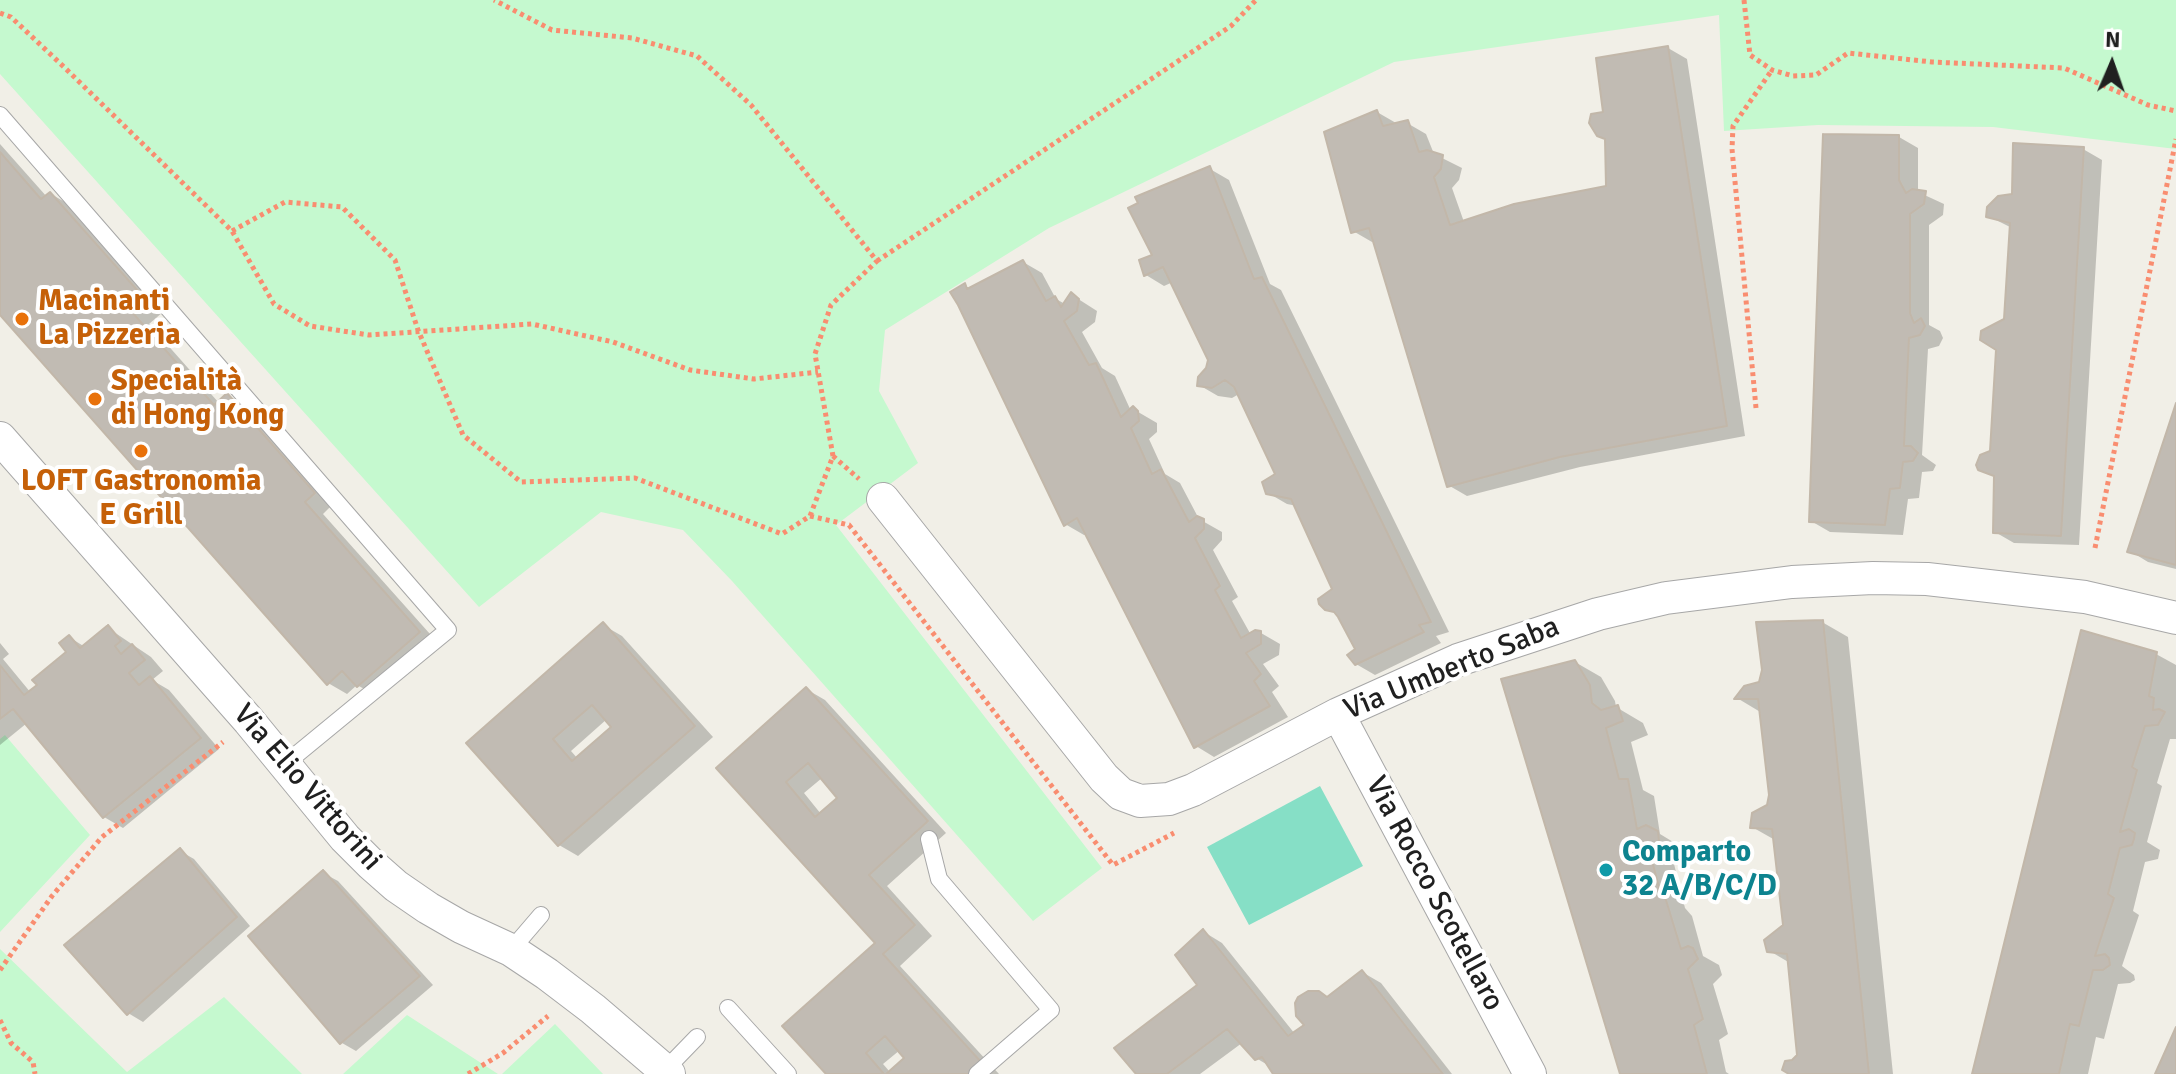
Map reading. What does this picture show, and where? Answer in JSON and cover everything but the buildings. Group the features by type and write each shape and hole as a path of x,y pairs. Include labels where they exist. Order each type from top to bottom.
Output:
{"street":[{"name":"Via Elio Vittorini","path":"0,438 249,721 345,838 385,876 428,908 511,950 569,990 667,1072"},
{"name":"Via Umberto Saba","path":"883,499 1104,778 1121,794 1140,801 1155,801 1181,794 1338,714 1458,660 1552,627 1643,603 1748,586 1873,578 1952,580 2085,597 2176,618"},
{"name":"Via Rocco Scotellaro","path":"1338,714 1530,1074"}],"lane":[{"path":"0,115 448,630 285,764"},
{"path":"929,839 939,879 1051,1010 977,1074"},
{"path":"511,950 541,915"},
{"path":"728,1008 788,1074"},
{"path":"667,1072 697,1037"}],"path":[{"path":"494,0 552,30 632,38 697,56 751,105 877,261"},
{"path":"232,231 285,202 342,207 395,260 418,330 463,435 521,482 635,478 782,534 810,516 833,456 815,354 831,305 877,261 1231,26 1256,0"},
{"path":"1744,0 1750,55 1772,70 1793,76 1816,75 1848,53 1932,62 2064,68 2148,105 2176,111"},
{"path":"0,13 11,17 232,231 274,304 310,326 369,335 532,324 613,342 690,370 754,379 818,372"},
{"path":"1756,408 1732,149 1733,126 1772,70"},
{"path":"2095,548 2176,139"},
{"path":"0,970 52,896 102,837 249,721"},
{"path":"468,1074 503,1053 549,1016 569,990"},
{"path":"0,1020 11,1043 33,1062 35,1074"}],"green space":[{"path":"0,0 2176,0 2176,149 1993,127 1818,125 1724,131 1719,15 1394,62 1049,228 885,330 879,391 918,463 836,525 1102,868 1033,921 732,581 683,530 601,512 479,607 0,74"},
{"path":"5,735 90,835 0,932 0,739"},
{"path":"1320,786 1363,866 1249,925 1207,847"},
{"path":"0,949 127,1072 224,997 302,1074 0,1074"},
{"path":"407,1015 498,1074 343,1074"},
{"path":"555,1024 603,1074 502,1074"}],"place":[{"name":"Macinanti La Pizzeria","path":"22,319"},
{"name":"Specialità di Hong Kong","path":"95,399"},
{"name":"LOFT Gastronomia E Grill","path":"141,451"},
{"name":"Comparto 32 A/B/C/D","path":"1606,870"}]}
